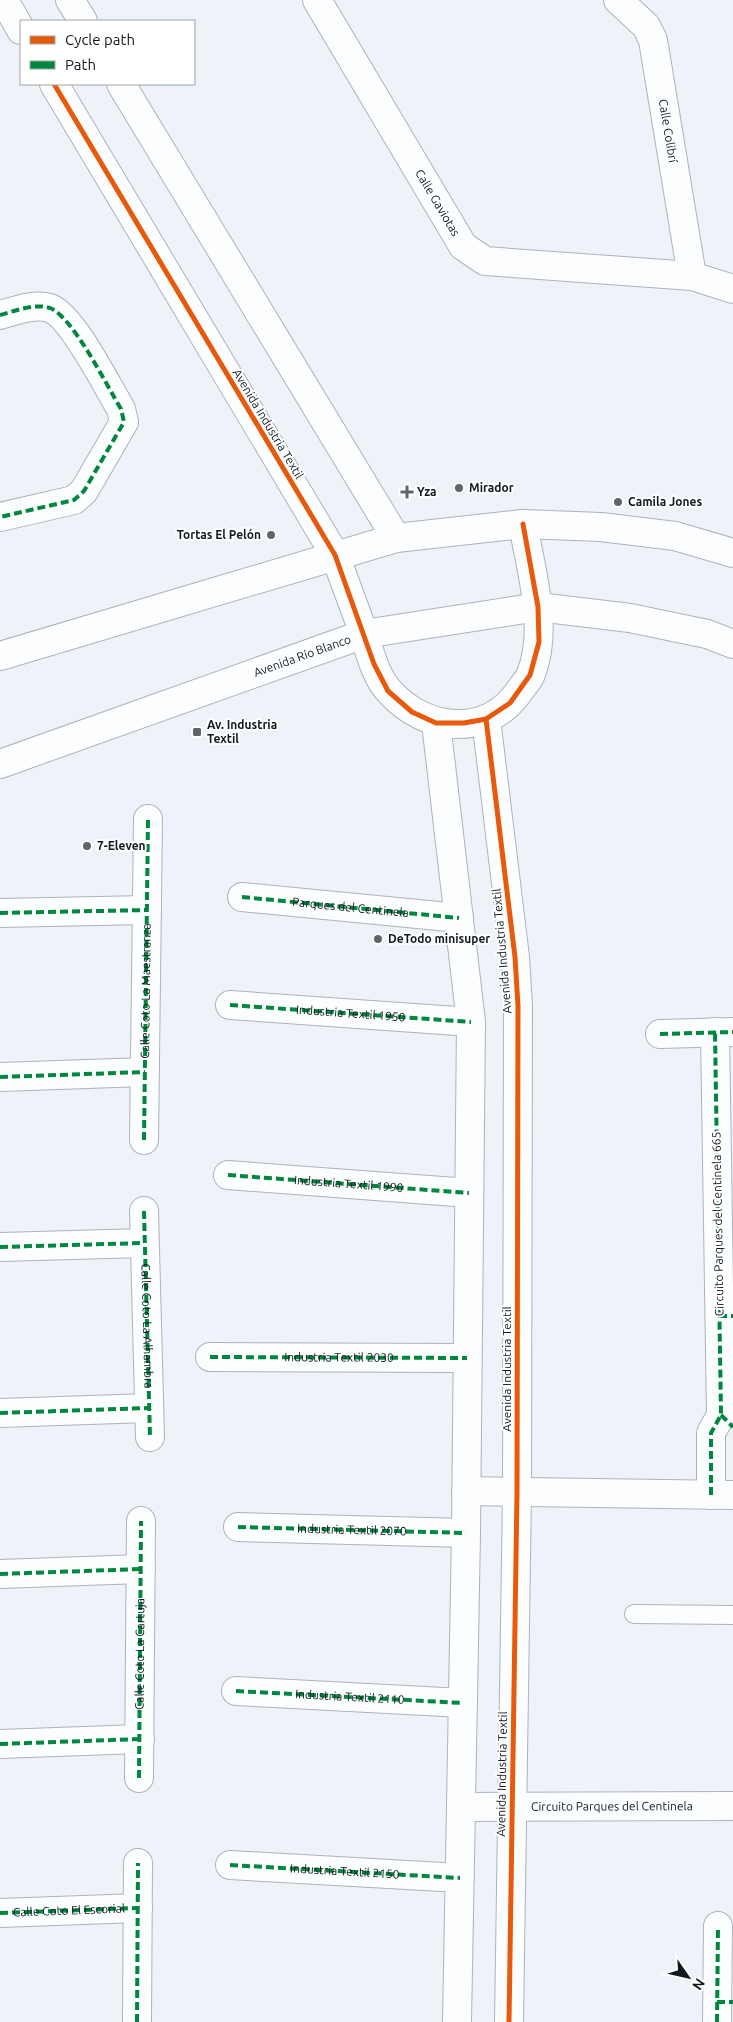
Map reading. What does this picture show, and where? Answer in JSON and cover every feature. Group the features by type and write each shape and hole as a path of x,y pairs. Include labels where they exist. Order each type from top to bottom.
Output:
{"street":[{"path":"4,0 20,28"},
{"path":"70,0 82,20"},
{"name":"Calle Gaviotas","path":"317,0 463,246 472,254 485,261 692,276 733,289"},
{"name":"Calle Colibrí","path":"618,0 646,26 653,40 692,276"},
{"name":"Avenida Industria Textil","path":"55,85 336,556 374,664 388,691 412,712 436,723 464,723 486,719 510,704 530,675 538,642 538,607 523,524"},
{"path":"122,85 396,538"},
{"path":"0,315 31,307 50,308 68,321 121,409 124,422 84,491 74,500 0,517"},
{"path":"0,656 396,538 523,524 601,527 675,536 733,553"},
{"name":"Avenida Río Blanco","path":"0,764 364,634 538,607 630,618 707,634 733,644"},
{"name":"Avenida Industria Textil","path":"486,719 516,957 518,1006 517,1492 508,2022"},
{"path":"436,723 471,1022 466,1533 457,2022"},
{"name":"Calle Coto La Maestranza","path":"144,1140 148,819"},
{"name":"Parques del Centinela","path":"242,897 459,918"},
{"name":"Calle Coto La Maestranza","path":"0,913 147,910"},
{"name":"Industria Textil 1950","path":"230,1004 471,1022"},
{"path":"660,1034 724,1032"},
{"name":"Circuito Parques del Centinela 665","path":"724,1032 727,1421"},
{"name":"Calle Coto La Maestranza","path":"0,1077 145,1072"},
{"name":"Industria Textil 1990","path":"228,1175 469,1193"},
{"name":"Calle Coto La Alhambra","path":"144,1211 150,1437"},
{"path":"0,1247 144,1243"},
{"name":"Industria Textil 2030","path":"210,1357 468,1358"},
{"path":"0,1413 148,1408"},
{"path":"466,1491 722,1495 711,1433 727,1421"},
{"name":"Calle Coto La Cartuja","path":"139,1778 141,1521"},
{"name":"Industria Textil 2070","path":"238,1527 466,1533"},
{"path":"0,1574 141,1569"},
{"name":"Industria Textil 2110","path":"236,1691 463,1703"},
{"path":"0,1744 140,1739"},
{"name":"Circuito Parques del Centinela","path":"460,1807 512,1805 733,1806"},
{"name":"Calle Coto El Escorial","path":"137,2022 138,1863"},
{"name":"Industria Textil 2150","path":"230,1865 460,1878"},
{"name":"Calle Coto El Escorial","path":"0,1913 138,1908"},
{"path":"718,1926 722,2009"}],"lane":[{"path":"634,1614 733,1615"}],"marked path":[{"path":"0,315 38,306 50,308 59,314 69,324 89,353 121,409 124,422 84,491 74,500 0,517"},
{"path":"144,1140 148,819"},
{"path":"242,897 459,918"},
{"path":"0,913 147,910"},
{"path":"230,1005 471,1022"},
{"path":"711,1495 711,1433 721,1415 715,1032"},
{"path":"660,1034 733,1032"},
{"path":"0,1077 145,1072"},
{"path":"228,1175 469,1193"},
{"path":"144,1211 150,1437"},
{"path":"0,1247 144,1243"},
{"path":"719,1316 733,1316"},
{"path":"210,1357 467,1358"},
{"path":"0,1413 148,1408"},
{"path":"721,1415 733,1427"},
{"path":"139,1778 141,1521"},
{"path":"238,1527 466,1533"},
{"path":"0,1574 141,1569"},
{"path":"236,1691 463,1703"},
{"path":"0,1744 140,1739"},
{"path":"137,2022 138,1863"},
{"path":"230,1865 460,1878"},
{"path":"0,1913 138,1908"},
{"path":"717,2022 718,1926"},
{"path":"717,2002 733,2002"}],"cycle path":[{"path":"55,85 335,555 374,664 388,691 412,712 436,723 464,723 486,719 510,703 530,675 539,642 538,607 523,524"},
{"path":"486,719 515,957 518,1006 517,1492 509,2022"}],"place":[{"name":"Mirador","path":"459,488"},
{"name":"Yza","path":"407,492"},
{"name":"Camila Jones","path":"618,502"},
{"name":"Tortas El Pelón","path":"271,535"},
{"name":"Av. Industria Textil","path":"197,732"},
{"name":"7-Eleven","path":"87,846"},
{"name":"DeTodo minisuper","path":"378,939"}]}
